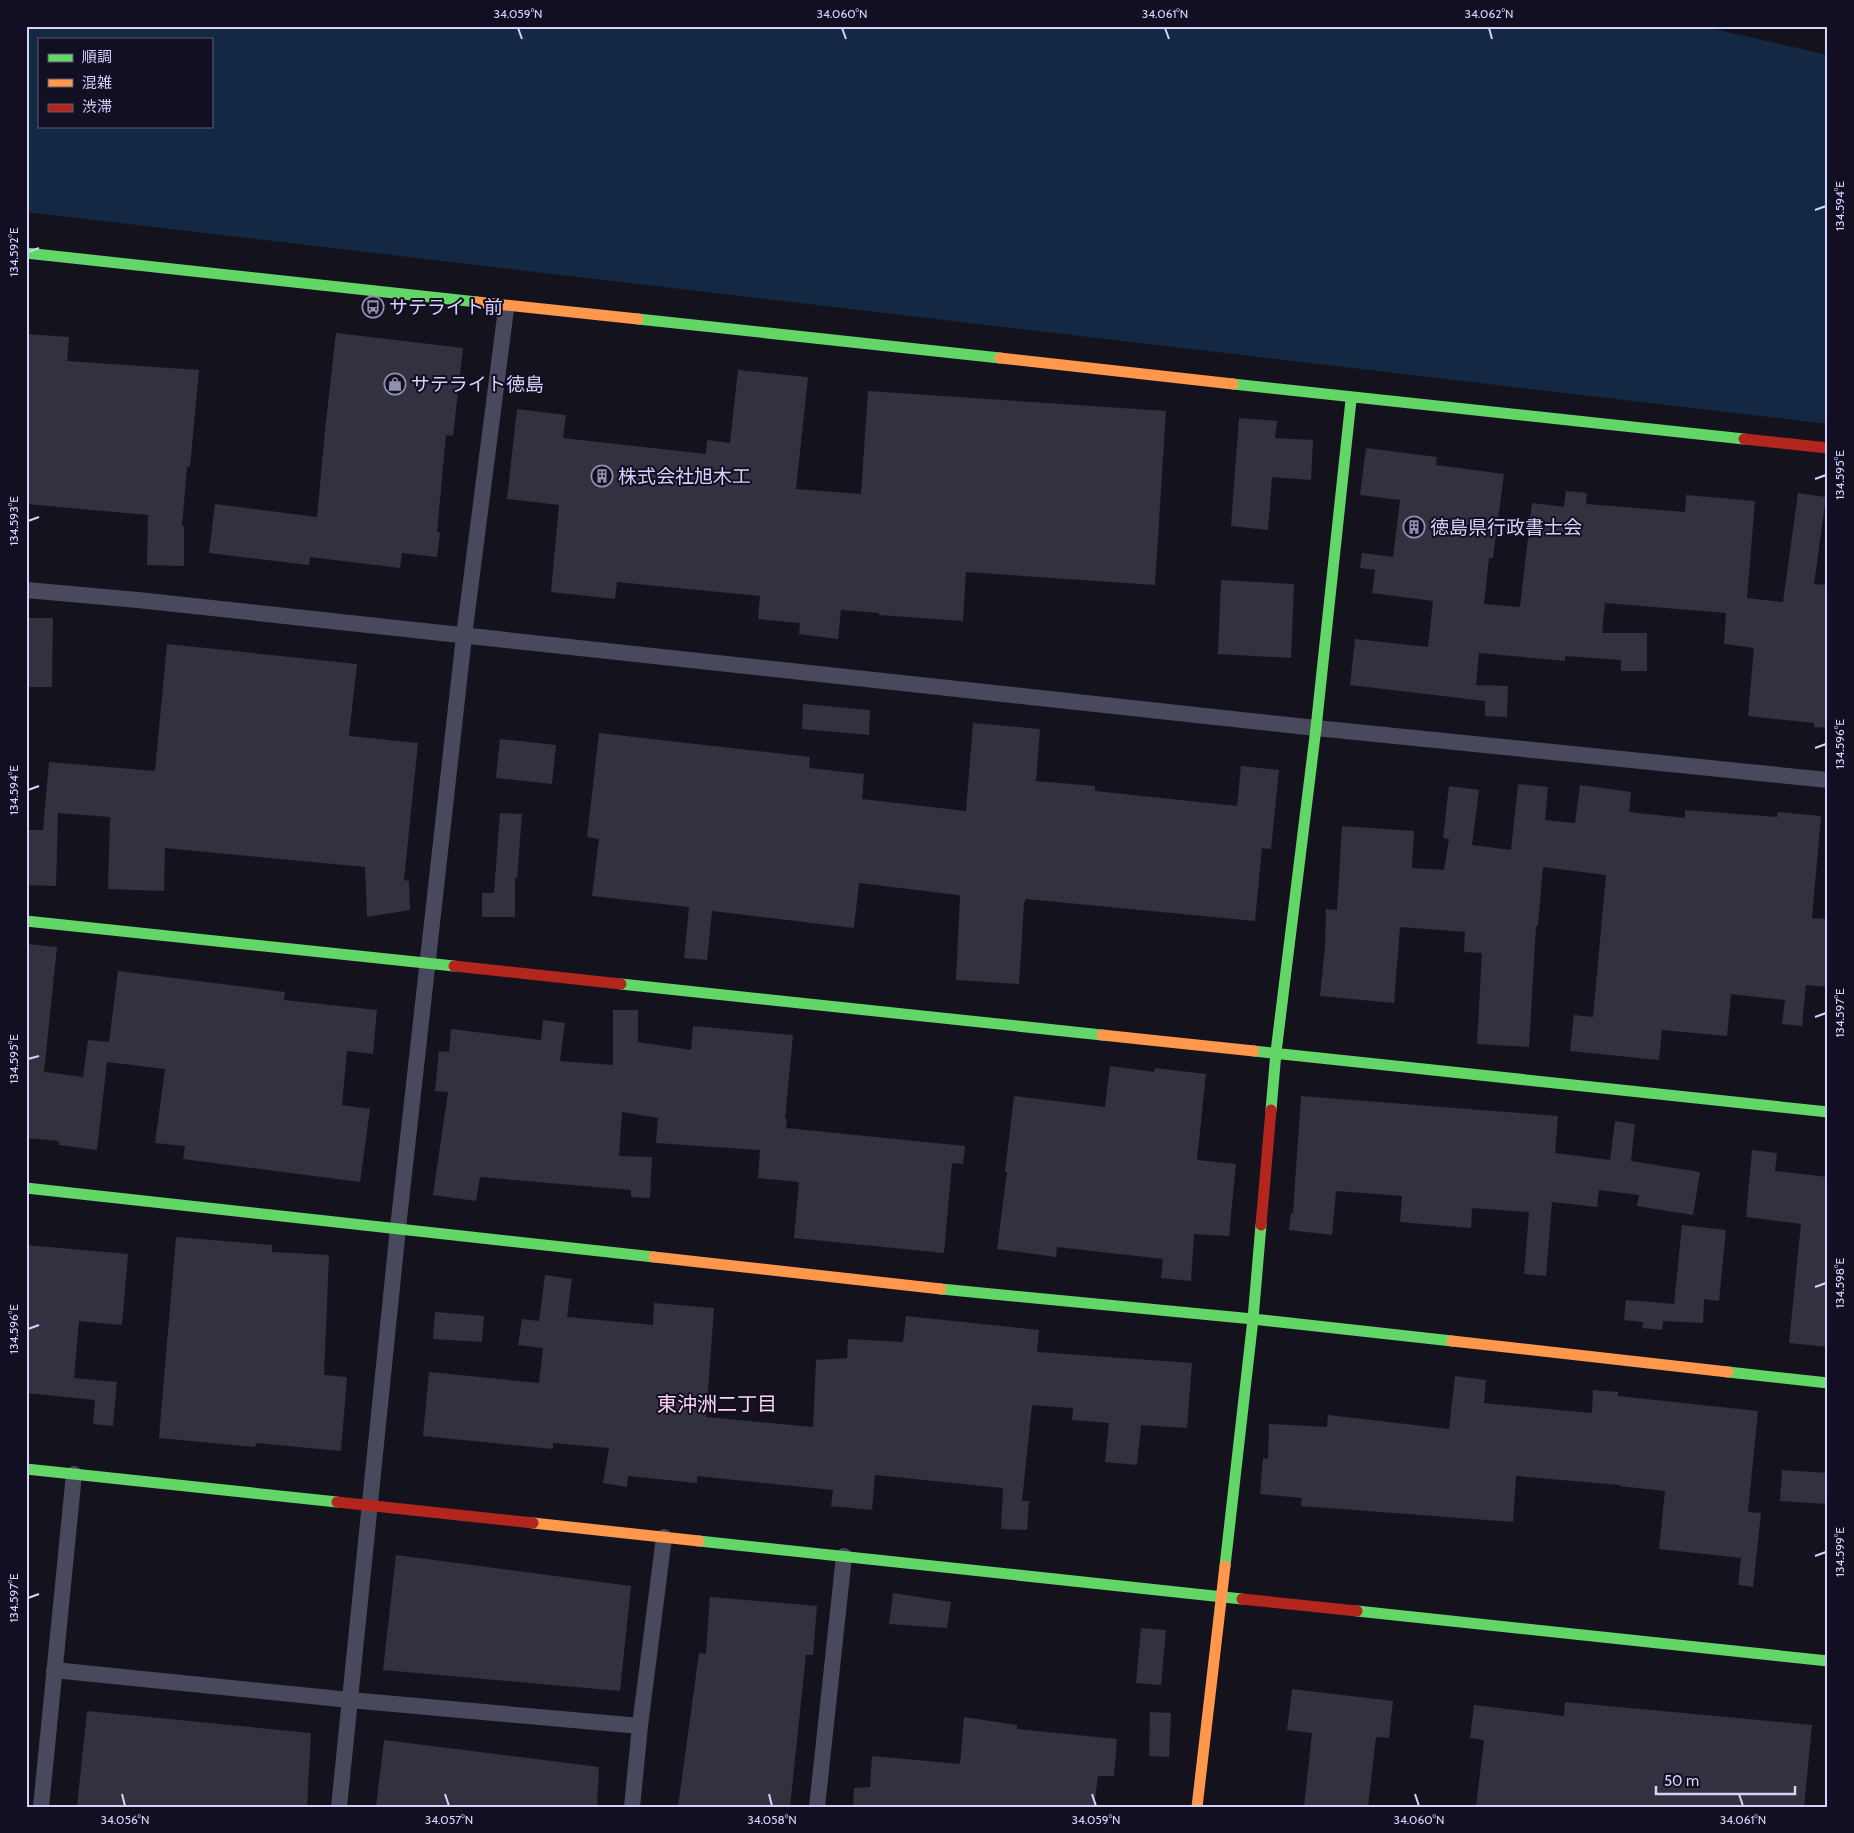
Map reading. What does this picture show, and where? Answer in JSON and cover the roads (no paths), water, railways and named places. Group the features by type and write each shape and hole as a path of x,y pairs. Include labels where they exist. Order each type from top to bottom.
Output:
{"street":[{"path":"26,255 1351,400 1828,449"},
{"path":"26,255 1828,449"},
{"path":"340,1807 398,1228 427,962 464,636 506,309"},
{"path":"1197,1807 1253,1319 1276,1052 1316,728 1351,400"},
{"path":"26,590 138,600 1316,728 1828,780"},
{"path":"26,921 1828,1112"},
{"path":"26,1188 958,1291 1253,1319 1828,1383"},
{"path":"26,1469 1220,1598 1828,1661"},
{"path":"41,1807 74,1474"},
{"path":"632,1807 640,1726 664,1537"},
{"path":"818,1807 844,1556"},
{"path":"54,1670 350,1700 640,1726"}],"water":[{"path":"26,26 1701,26 1828,55 1828,424 26,212"}],"place":[{"name":"サテライト前","path":"373,307"},
{"name":"サテライト徳島","path":"395,384"},
{"name":"株式会社旭木工","path":"602,476"},
{"name":"徳島県行政書士会","path":"1414,527"}],"district":[{"name":"東沖洲二丁目","path":"717,1404"}]}
